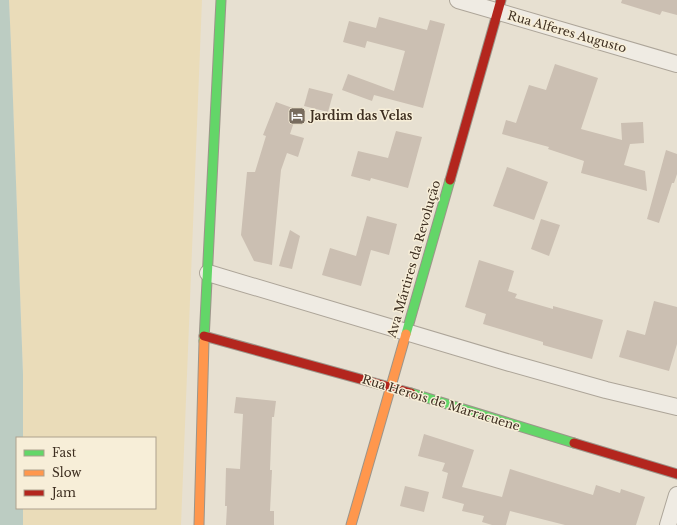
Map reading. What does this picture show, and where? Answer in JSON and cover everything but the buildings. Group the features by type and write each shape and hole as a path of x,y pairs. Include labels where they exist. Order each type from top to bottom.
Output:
{"street":[{"path":"199,525 204,336 221,0"},
{"name":"Rua Alferes Augusto","path":"458,0 499,6 677,64"},
{"name":"Ava Mártires da Revolução","path":"351,525 499,6"},
{"path":"208,273 606,390 656,404 677,407"},
{"name":"Rua Herois de Marracuene","path":"204,336 390,387 677,474"},
{"path":"668,525 677,494"}],"sand":[{"path":"9,0 202,0 181,525 23,525 23,509 156,509 156,437 23,437 23,374"}],"shaded area":[{"path":"0,0 9,0 23,374 23,437 16,437 16,509 23,509 23,525 0,525"}],"traffic: fast":[{"path":"204,341 221,0"},
{"path":"406,334 450,180"},
{"path":"411,393 574,443"}],"traffic: slow":[{"path":"351,525 406,334"},
{"path":"199,525 204,341"}],"traffic: jam":[{"path":"450,180 501,0"},
{"path":"204,336 411,393"},
{"path":"574,443 677,474"}],"place":[{"name":"Jardim das Velas","path":"297,116"}]}
